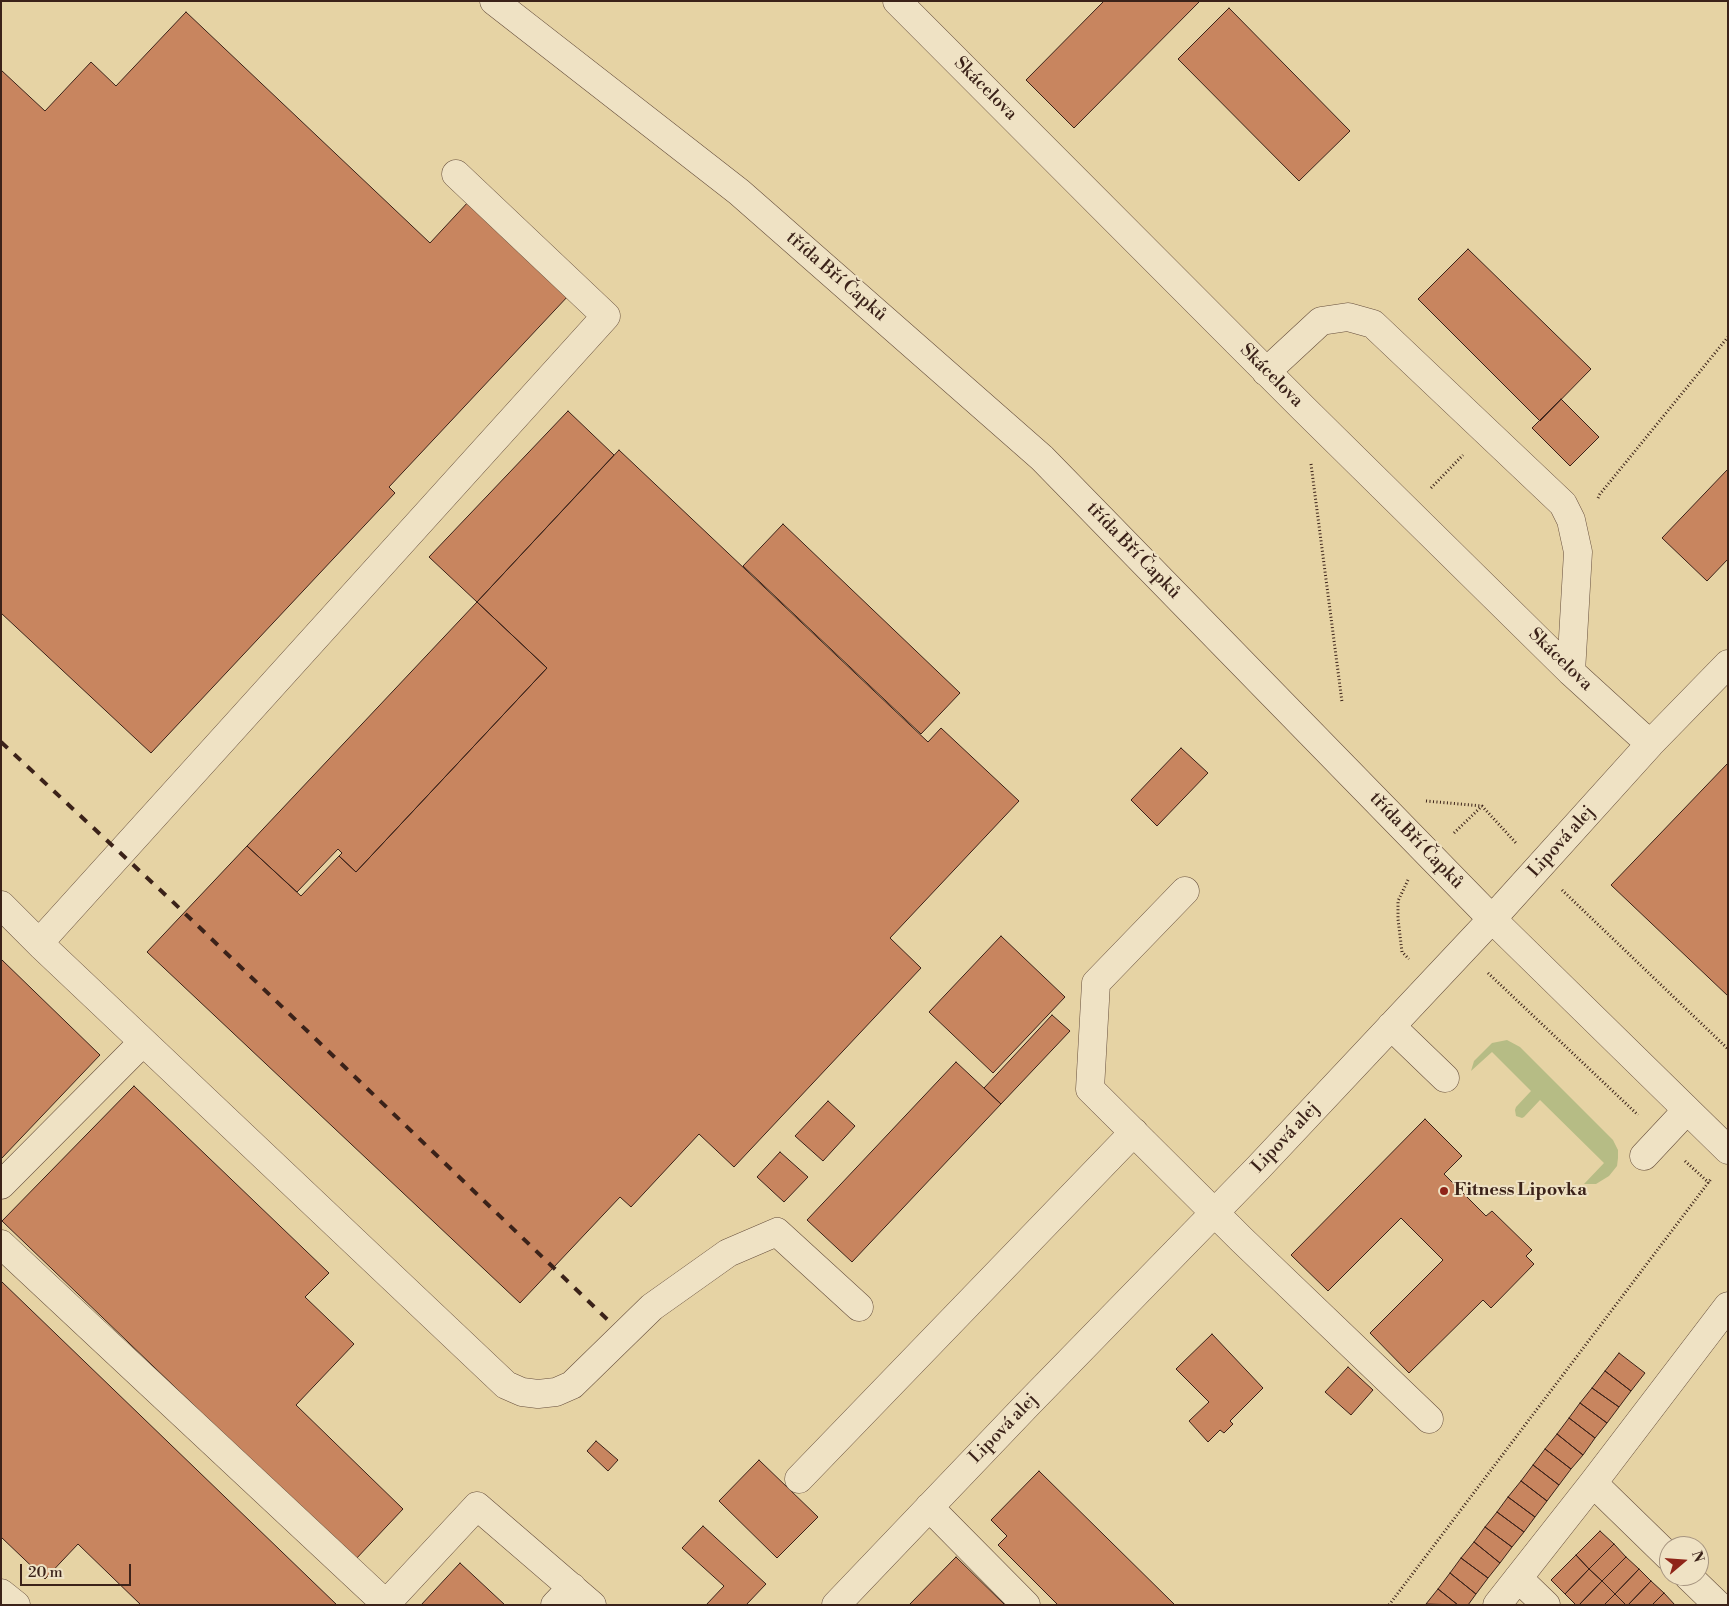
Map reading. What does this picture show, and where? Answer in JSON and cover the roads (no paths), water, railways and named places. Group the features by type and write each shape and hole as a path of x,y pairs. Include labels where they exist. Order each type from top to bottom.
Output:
{"street":[{"name":"třída Bří Čapků","path":"494,1 739,192 1042,458 1492,919 1728,1150"},
{"name":"Skácelova","path":"897,1 1266,372 1572,672 1650,744"},
{"path":"39,942 606,316 456,174"},
{"path":"1266,372 1321,321 1348,317 1373,324 1563,504 1571,520 1578,552 1572,672"},
{"name":"Lipová alej","path":"836,1605 1215,1212 1492,919 1650,744 1728,664"},
{"path":"1186,891 1096,983 1090,1089 1430,1419"},
{"path":"1,905 506,1385 522,1392 538,1394 556,1392 572,1385 652,1307 728,1253 777,1232 859,1308"},
{"path":"1391,1026 1445,1078"},
{"path":"1,1185 143,1042"},
{"path":"1653,1147 1687,1110"},
{"path":"799,1479 1134,1132"},
{"path":"1,1244 386,1604 477,1506 563,1596 592,1605"},
{"path":"1497,1605 1728,1306"},
{"path":"1593,1483 1659,1547"},
{"path":"929,1507 1026,1605"},
{"path":"1518,1578 1546,1605"},
{"path":"1698,1586 1718,1605"},
{"path":"1,1594 16,1605"}],"railway":[{"path":"1,742 172,901 609,1321"}],"place":[{"name":"Fitness Lipovka","path":"1444,1191"}]}
